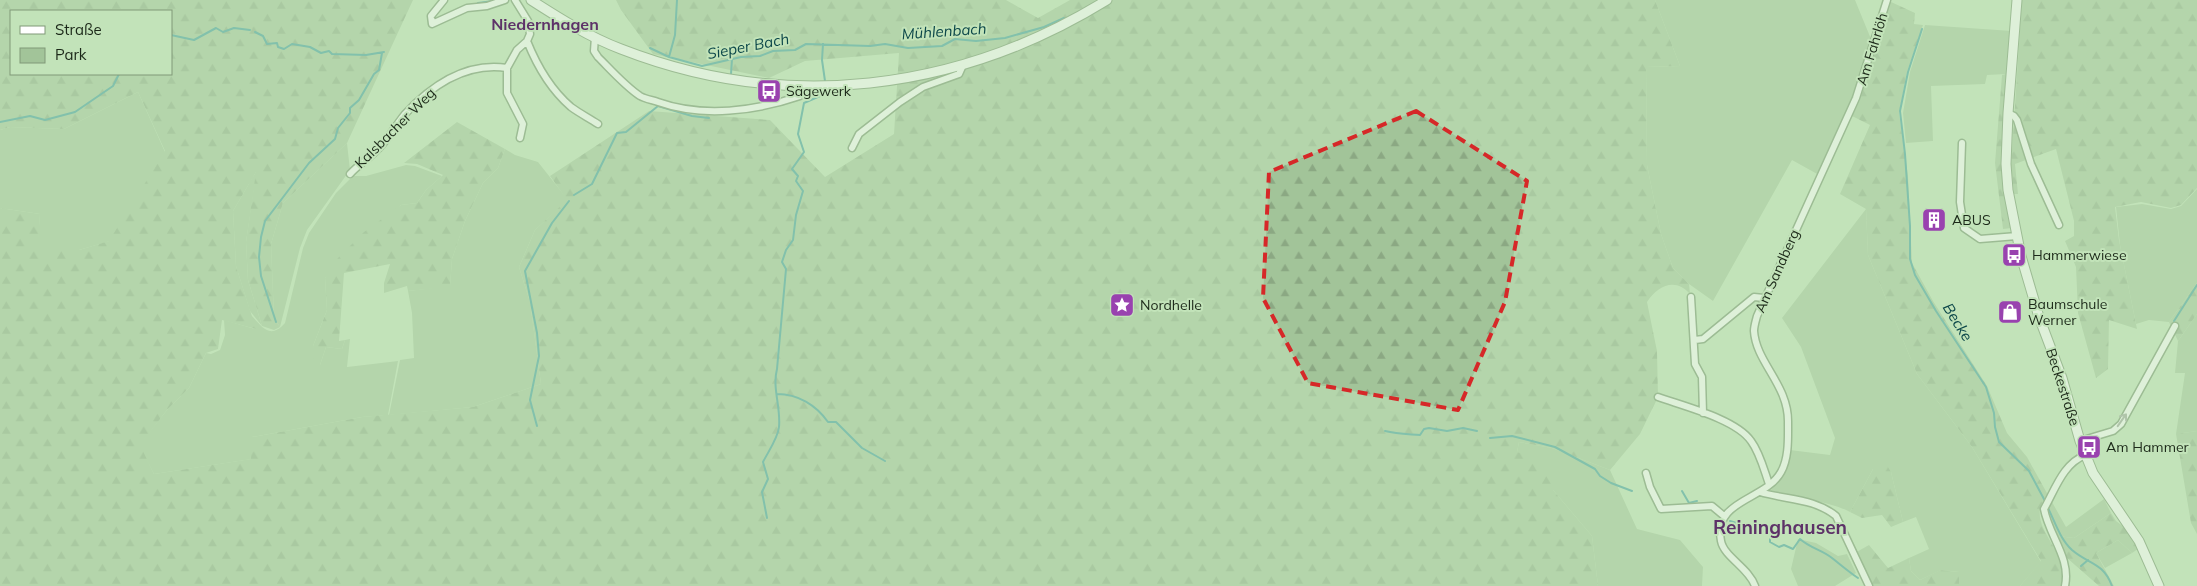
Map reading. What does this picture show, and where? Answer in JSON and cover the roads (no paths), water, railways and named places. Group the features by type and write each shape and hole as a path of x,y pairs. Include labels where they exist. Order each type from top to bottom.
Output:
{"main road":[{"path":"531,0 619,49 685,70 752,84 802,87 886,82 916,77 963,65 1035,38 1083,15 1107,0"},
{"name":"Beckestraße","path":"2017,0 2006,164 2008,190 2017,236 2039,317 2062,378 2080,441 2093,472 2139,541 2158,586"}],"street":[{"path":"444,0 431,16 432,24 467,8 487,6 505,0"},
{"path":"515,0 530,27 527,41 517,50 507,68 507,93 523,124 520,138"},
{"name":"Am Fahrlöh","path":"1856,98 1887,0"},
{"path":"595,37 594,51 598,57 640,96 666,105 720,112 800,96 802,87"},
{"path":"527,41 542,73 554,90 571,107 598,124"},
{"path":"852,148 859,134 900,102 923,87 959,74 963,65"},
{"name":"Kalsbacher Weg","path":"350,174 380,148 404,115 431,90 455,76 483,66 507,68"},
{"name":"Am Sandberg","path":"1724,516 1736,506 1760,492 1781,472 1787,449 1788,420 1783,392 1759,351 1754,330 1764,298 1856,98"},
{"path":"2008,113 2017,120 2031,164 2059,225"},
{"path":"1962,143 1960,202 1964,228 1980,240 2017,236"},
{"path":"1691,297 1695,364 1702,377 1703,413"},
{"path":"1695,340 1703,339 1754,297 1764,298"},
{"path":"2080,441 2113,431 2121,424 2157,362 2165,340 2174,326"},
{"path":"1658,397 1703,413 1743,432 1752,442 1769,484"},
{"path":"2065,586 2066,567 2046,520 2044,508 2067,468 2078,458 2086,454"},
{"path":"1646,473 1650,487 1661,509 1712,506 1724,516 1719,525 1721,544 1750,576 1755,586"},
{"path":"1760,492 1772,496 1808,501 1830,510 1836,516 1867,585"}],"waterway":[{"path":"669,57 675,35 677,0"},
{"path":"478,3 493,1"},
{"name":"Mühlenbach","path":"650,48 669,57 702,66 741,57 760,56 773,51 795,50 806,44 870,46 885,44 908,48 942,46 955,39 976,41 1005,38 1044,27 1064,18"},
{"path":"172,35 194,40 216,28 223,32 234,28 250,30"},
{"name":"Becke","path":"1922,29 1908,72 1900,111 1910,226 1910,259 1915,275 1936,311 1986,387 1994,413 1999,442 2029,471 2045,501"},
{"path":"255,32 263,36 267,44 277,43 278,47 284,49 292,44 310,47 321,53 329,51 332,54 366,55 384,52"},
{"path":"823,44 822,60 825,81"},
{"path":"276,322 261,276 259,257 265,221 309,163 335,139 338,128 350,113 350,108 359,100 374,74 379,70 382,53"},
{"name":"Sieper Bach","path":"731,74 732,59"},
{"path":"0,122 30,116 45,120 75,112 113,86 118,75"},
{"path":"767,518 762,492 768,479 763,462 775,440 779,427 775,383 786,269 782,262 786,250 793,240 796,215 803,191 796,181 798,176 792,169 804,152 798,134 804,103 827,93 827,91"},
{"path":"574,195 592,184 617,133 626,132 658,106 692,116 709,118"},
{"path":"537,426 530,400 539,356 537,333 525,271 552,223 569,201"},
{"path":"2174,321 2197,285"},
{"path":"777,394 792,396 806,402 818,410 828,422 836,422 862,448 885,461"},
{"path":"1385,431 1420,435 1424,429 1429,428 1447,431 1463,428 1477,431"},
{"path":"1490,438 1512,436 1555,447 1595,469 1600,476 1611,483 1632,491"},
{"path":"1682,491 1689,503 1697,501"},
{"name":"Becke","path":"2048,508 2061,536 2068,546 2078,555 2100,568 2112,586"},
{"path":"1730,521 1770,533 1770,542 1779,547 1784,545 1793,549 1800,539 1828,555 1858,578"},
{"path":"2081,566 2088,560"}],"place":[{"name":"Sägewerk","path":"769,91"},
{"name":"ABUS","path":"1934,220"},
{"name":"Hammerwiese","path":"2014,255"},
{"name":"Nordhelle","path":"1122,305"},
{"name":"Baumschule Werner","path":"2010,312"},
{"name":"Am Hammer","path":"2089,447"}],"district":[{"name":"Niedernhagen","path":"545,24"},
{"name":"Reininghausen","path":"1780,527"}]}
